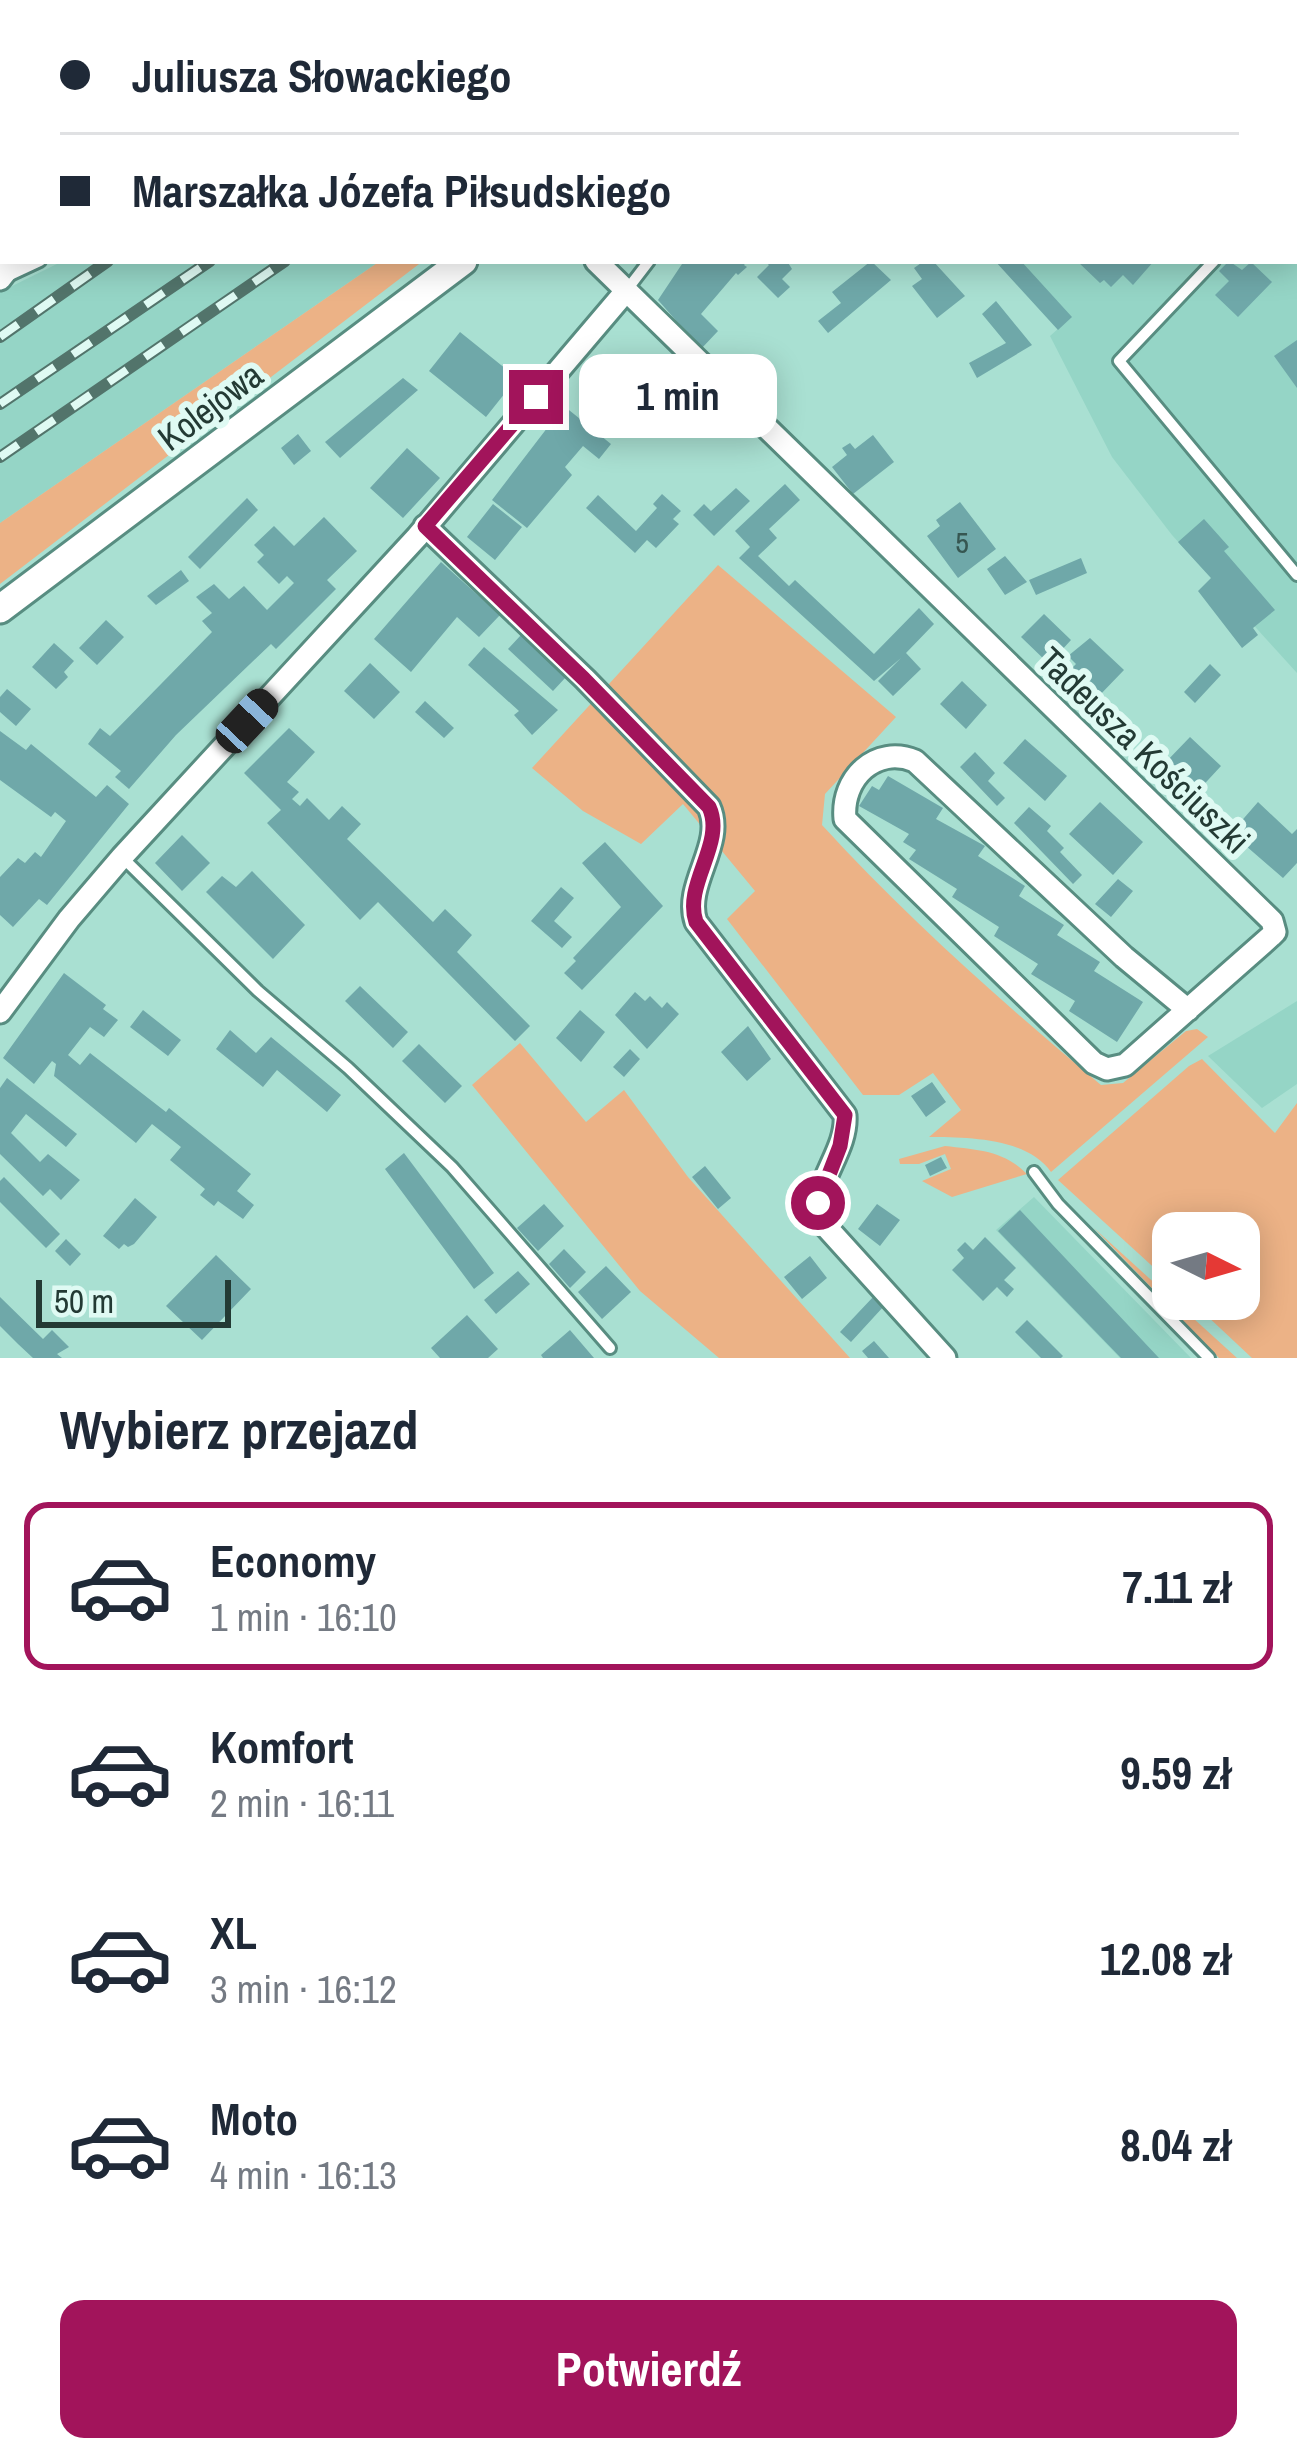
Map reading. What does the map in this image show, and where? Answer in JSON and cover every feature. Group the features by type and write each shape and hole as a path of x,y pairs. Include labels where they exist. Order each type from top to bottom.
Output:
{"street":[{"name":"Kolejowa","path":"0,609 459,264"},
{"name":"Tadeusza Kościuszki","path":"599,264 1276,927 1271,936 1188,1010 1125,1065 1107,1069 1094,1063 845,819 849,788 874,760 892,754 915,761 1124,957 1188,1010"},
{"path":"0,1012 122,857 425,526 626,291"},
{"path":"425,526 709,807 714,824 693,905 696,922 845,1115 840,1146 818,1203 820,1220 945,1358"}],"lane":[{"path":"1,279 34,264"},
{"path":"626,291 647,264"},
{"path":"1211,264 1119,361 1297,575"},
{"path":"122,857 257,991 348,1068 452,1167 610,1348"},
{"path":"1034,1172 1058,1204 1210,1358"}],"shaded area":[{"path":"57,264 376,264 0,523 0,292"},
{"path":"376,264 419,264 0,584 0,523"},
{"path":"1019,264 1297,264 1297,673 1172,535 1112,457 1050,336 1069,319"},
{"path":"718,565 896,717 825,794 822,825 922,927 1101,1085 1123,1083 1186,1031 1197,1029 1208,1037 1051,1172 1028,1152 1012,1146 929,1137 961,1110 933,1073 899,1095 863,1095 727,919 755,891 683,804 641,844 583,811 532,768"},
{"path":"1297,1001 1297,1084 1262,1108 1208,1056"},
{"path":"520,1043 586,1122 624,1090 688,1177 850,1358 719,1358 640,1291 472,1085"},
{"path":"1202,1059 1275,1133 1297,1103 1297,1358 1252,1358 1211,1320 1260,1320 1260,1212 1152,1212 1152,1266 1058,1180"},
{"path":"945,1146 999,1156 1027,1174 952,1197 922,1181 951,1169 945,1154 919,1164 900,1164 899,1159"},
{"path":"1034,1197 1191,1358 1120,1358 996,1230"},
{"path":"1094,1228 1152,1281 1152,1288"},
{"path":"1182,1320 1195,1320 1237,1358 1219,1358"}],"building":[{"path":"682,264 747,267 736,273 701,314 718,331 701,349 658,300"},
{"path":"789,264 792,269 782,279 790,287 778,298 757,277 769,265"},
{"path":"867,264 874,264 891,280 828,333 818,321 841,303 832,292"},
{"path":"936,264 965,296 937,318 912,286 922,279 914,268"},
{"path":"998,264 1024,264 1072,317 1058,330"},
{"path":"1080,264 1151,264 1133,285 1123,275 1111,287 1104,280 1100,283"},
{"path":"1226,264 1242,270 1253,264 1272,282 1238,317 1215,295 1229,281 1219,271"},
{"path":"996,301 1032,345 977,378 969,363 1006,343 982,314"},
{"path":"460,332 517,378 486,417 429,371"},
{"path":"1297,340 1297,388 1274,356"},
{"path":"625,368 650,387 654,382 673,399 656,418 648,411 628,437 592,408"},
{"path":"403,378 418,390 340,458 325,442"},
{"path":"564,406 611,444 599,459 583,446 565,467 572,475 527,528 492,500"},
{"path":"298,434 311,451 294,465 281,448"},
{"path":"873,435 894,462 853,494 832,467 847,455 842,448 850,443 855,449"},
{"path":"407,448 440,478 403,518 370,488"},
{"path":"785,484 800,500 769,529 777,538 758,556 789,586 795,580 874,654 919,608 934,624 906,653 921,669 893,696 878,681 901,658 874,681 739,558 750,547 735,531"},
{"path":"736,488 750,501 714,536 693,515 704,504 711,511"},
{"path":"662,494 681,511 673,519 679,524 656,548 647,540 635,553 586,508 598,495 636,531 657,508 653,504"},
{"path":"247,498 258,510 200,569 188,557"},
{"path":"960,502 996,549 958,578 927,536 940,526 936,520"},
{"path":"493,504 522,527 495,560 467,537"},
{"path":"324,517 357,551 327,580 336,589 276,649 271,644 176,735 129,789 115,777 121,771 88,744 100,728 110,736 212,632 202,621 212,613 196,597 214,584 229,599 244,586 267,610 294,583 287,576 279,584 257,562 264,555 254,545 274,526 294,546"},
{"path":"1204,519 1229,547 1224,551 1275,610 1253,628 1258,635 1242,648 1198,591 1211,578 1178,542"},
{"path":"1005,556 1027,582 1005,595 987,569"},
{"path":"1081,558 1087,573 1036,595 1029,580"},
{"path":"441,562 500,615 479,637 457,617 411,672 374,639"},
{"path":"181,570 189,581 156,605 147,596"},
{"path":"1044,614 1071,640 1049,664 1021,637"},
{"path":"106,620 124,637 97,665 79,648"},
{"path":"521,635 566,677 553,691 508,649"},
{"path":"1090,638 1124,670 1097,698 1069,671 1076,664 1068,656"},
{"path":"54,643 74,661 64,672 68,677 56,689 32,667"},
{"path":"484,647 558,710 532,735 514,715 519,711 468,665"},
{"path":"370,663 400,692 374,719 344,691"},
{"path":"1210,664 1221,675 1195,703 1184,692"},
{"path":"962,681 987,705 966,729 940,704"},
{"path":"7,689 31,709 16,726 0,712 0,697"},
{"path":"425,701 454,728 444,738 415,712"},
{"path":"289,728 315,752 287,782 299,792 292,799 300,806 307,798 329,820 342,806 361,824 347,839 433,922 445,909 472,935 457,952 530,1026 515,1041 378,902 360,920 267,823 281,810 244,773"},
{"path":"0,731 26,750 31,744 96,797 107,785 129,804 47,905 39,899 13,927 0,915 0,877 18,858 25,863 35,852 41,857 66,821 55,812 51,817 0,780"},
{"path":"1190,737 1221,766 1196,793 1164,764"},
{"path":"1025,739 1067,776 1045,801 1003,763"},
{"path":"975,752 995,773 988,781 1005,798 997,806 960,767"},
{"path":"888,776 943,808 936,819 985,846 978,856 1025,886 1019,896 1064,925 1057,935 1100,962 1094,971 1143,1002 1117,1042 1069,1011 1075,1001 1031,974 1038,964 994,936 999,927 952,897 957,889 909,859 916,850 903,842 909,834 859,806 872,786 879,790"},
{"path":"1100,802 1143,842 1113,875 1069,834"},
{"path":"1258,802 1292,834 1297,829 1297,863 1283,878 1231,833"},
{"path":"1029,807 1051,826 1047,831 1064,848 1060,852 1082,875 1073,884 1014,823"},
{"path":"182,835 210,863 182,891 155,863"},
{"path":"605,842 663,906 582,990 564,973 621,907 582,863"},
{"path":"252,871 305,925 273,959 206,892 222,876 236,887"},
{"path":"1118,879 1133,891 1111,917 1095,904"},
{"path":"561,887 574,898 554,921 572,937 562,948 531,921"},
{"path":"64,973 118,1020 104,1037 90,1027 68,1055 80,1065 90,1053 251,1174 237,1191 254,1205 243,1219 200,1195 205,1189 170,1160 181,1147 152,1124 136,1143 54,1076 52,1061 34,1084 3,1058"},
{"path":"360,986 408,1032 393,1048 345,1001"},
{"path":"635,992 645,1001 650,996 662,1008 667,1002 679,1014 647,1049 615,1015"},
{"path":"143,1010 181,1040 168,1056 130,1027"},
{"path":"580,1010 605,1032 581,1062 556,1038"},
{"path":"748,1026 771,1059 747,1081 721,1052"},
{"path":"230,1030 256,1053 271,1037 341,1095 327,1112 277,1070 263,1087 216,1049"},
{"path":"419,1044 462,1086 445,1103 402,1061"},
{"path":"630,1049 640,1059 624,1077 613,1067"},
{"path":"7,1078 77,1134 66,1147 26,1114 11,1133 40,1162 48,1154 80,1180 61,1200 50,1189 43,1196 0,1154 0,1088"},
{"path":"932,1082 946,1102 926,1117 911,1096"},
{"path":"404,1153 494,1273 474,1289 385,1169"},
{"path":"941,1157 947,1168 930,1176 925,1165"},
{"path":"705,1166 731,1198 718,1209 692,1177"},
{"path":"4,1177 60,1234 46,1248 0,1202"},
{"path":"135,1198 157,1217 134,1244 119,1249 103,1236"},
{"path":"544,1204 564,1226 538,1251 517,1228"},
{"path":"877,1204 900,1220 880,1246 858,1229"},
{"path":"1020,1210 1159,1358 1121,1358 998,1231"},
{"path":"985,1237 1016,1268 1004,1280 1014,1289 1007,1297 997,1287 983,1301 952,1270 964,1258 957,1250 965,1242 973,1250"},
{"path":"66,1239 81,1254 70,1266 55,1251"},
{"path":"564,1249 586,1272 570,1288 549,1264"},
{"path":"216,1255 251,1289 202,1340 166,1306"},
{"path":"810,1256 827,1278 802,1299 784,1277"},
{"path":"606,1266 631,1292 602,1319 578,1292"},
{"path":"518,1271 530,1284 496,1314 484,1300"},
{"path":"874,1296 884,1306 851,1342 840,1332"},
{"path":"0,1297 43,1339 52,1330 69,1347 57,1354 62,1358 33,1358 18,1344 0,1326"},
{"path":"467,1315 498,1349 488,1358 440,1358 431,1348"},
{"path":"1027,1320 1061,1358 1041,1358 1015,1332"},
{"path":"570,1330 594,1358 543,1358 541,1355"},
{"path":"874,1341 889,1358 868,1358 862,1351"}],"railway":[{"path":"0,337 104,264"},
{"path":"0,404 206,264"},
{"path":"0,457 281,264"}],"route":[{"path":"536,397 425,526 709,807 714,824 693,905 696,922 845,1115 840,1146 818,1203"}]}
